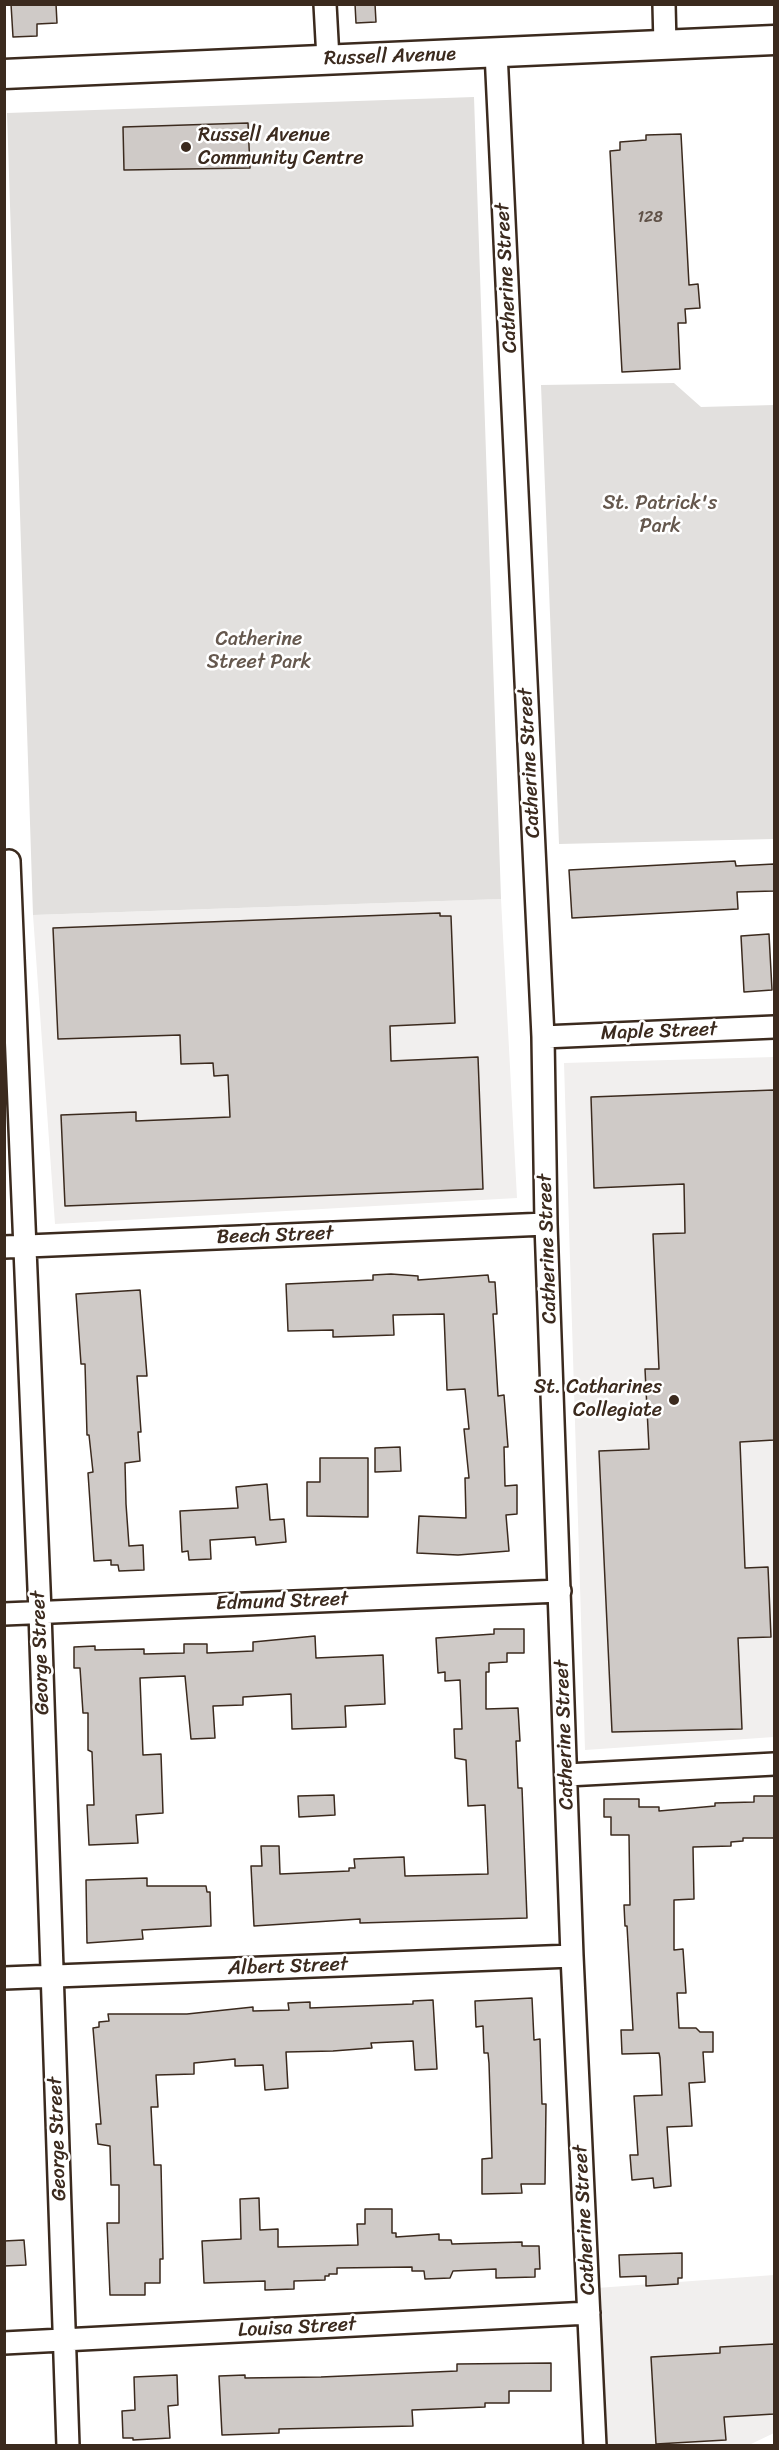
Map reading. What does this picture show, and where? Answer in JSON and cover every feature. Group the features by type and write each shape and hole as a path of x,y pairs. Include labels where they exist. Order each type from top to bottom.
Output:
{"street":[{"path":"326,4 328,59"},
{"path":"664,4 665,45"},
{"name":"Russell Avenue","path":"4,74 774,40"},
{"name":"Catherine Street","path":"496,52 543,1037 546,1224 573,1956 595,2445"},
{"name":"George Street","path":"7,862 15,1247 40,1612 68,2445"},
{"name":"Maple Street","path":"543,1037 774,1027"},
{"name":"Beech Street","path":"15,1247 546,1224"},
{"name":"Edmund Street","path":"4,1614 560,1591"},
{"path":"567,1775 774,1764"},
{"name":"Albert Street","path":"4,1978 573,1956"},
{"name":"Louisa Street","path":"4,2343 589,2313"}],"shaded area":[{"path":"501,899 517,1198 55,1224 33,915"},
{"name":"St. Catharines Collegiate","path":"774,1057 774,1737 585,1750 564,1063"},
{"path":"774,2275 774,2433 749,2445 606,2445 597,2288"}],"green space":[{"name":"Catherine Street Park","path":"474,97 501,899 33,915 7,113"},
{"name":"St. Patrick's Park","path":"674,383 701,407 774,405 774,839 559,844 541,385"}],"building":[{"path":"11,4 56,4 57,23 37,24 37,36 13,37"},
{"path":"355,4 375,4 376,22 356,23"},
{"name":"Russell Avenue Community Centre","path":"248,123 250,168 124,170 123,127"},
{"path":"681,134 689,285 698,284 700,308 685,309 686,323 678,323 680,369 622,372 610,151 620,150 620,142 646,140 646,135"},
{"path":"735,861 736,866 774,864 774,891 737,892 738,909 572,918 569,870"},
{"path":"440,913 440,916 451,916 455,1023 390,1026 391,1061 478,1057 483,1189 65,1206 61,1115 136,1112 136,1121 230,1117 228,1075 214,1076 213,1063 181,1064 180,1035 58,1039 53,928"},
{"path":"769,934 772,990 744,992 741,936"},
{"name":"St. Catharines Collegiate","path":"774,1090 774,1440 740,1442 745,1568 768,1567 771,1637 738,1638 742,1729 612,1732 599,1451 649,1449 645,1369 659,1369 653,1234 685,1233 684,1184 594,1188 591,1097"},
{"path":"373,1275 418,1276 418,1280 488,1275 489,1282 495,1282 497,1314 493,1314 498,1396 504,1395 508,1447 504,1447 505,1486 517,1485 517,1514 506,1515 509,1551 458,1555 417,1553 419,1516 466,1518 465,1478 469,1478 464,1429 469,1429 465,1389 447,1390 444,1314 393,1315 394,1335 333,1337 333,1330 288,1331 286,1284 373,1280"},
{"path":"140,1290 147,1376 137,1376 141,1432 138,1432 140,1461 125,1463 129,1546 143,1545 144,1570 119,1571 118,1565 111,1565 111,1560 94,1561 88,1473 93,1472 89,1435 87,1435 85,1364 81,1364 76,1294"},
{"path":"400,1447 401,1471 375,1472 375,1448"},
{"path":"320,1458 368,1458 368,1517 307,1516 307,1482 320,1482"},
{"path":"267,1484 270,1520 284,1519 286,1542 256,1545 255,1537 210,1540 211,1559 189,1560 188,1551 182,1552 180,1511 238,1508 236,1487"},
{"path":"494,1629 524,1629 524,1653 507,1653 507,1662 489,1663 489,1672 486,1672 486,1709 518,1708 520,1741 516,1741 518,1788 522,1788 527,1918 360,1923 360,1919 254,1926 251,1866 262,1866 261,1846 279,1846 280,1874 349,1871 349,1868 355,1868 354,1859 404,1857 405,1876 488,1874 485,1805 468,1806 466,1760 455,1758 454,1729 462,1729 460,1680 445,1681 445,1672 438,1673 436,1638 494,1634"},
{"path":"315,1636 316,1658 383,1655 385,1704 345,1706 346,1727 292,1729 291,1694 243,1697 243,1705 213,1706 215,1738 191,1739 185,1676 140,1678 143,1755 161,1754 163,1813 136,1815 138,1843 89,1845 87,1805 94,1805 92,1752 88,1750 88,1713 83,1713 80,1668 74,1668 74,1647 95,1646 95,1650 144,1649 144,1654 184,1653 184,1644 207,1644 207,1653 253,1651 253,1642"},
{"path":"334,1795 335,1815 299,1817 298,1796"},
{"path":"754,1796 774,1796 774,1838 743,1838 743,1841 731,1842 731,1846 693,1847 694,1899 674,1900 674,1950 683,1949 686,1993 677,1993 679,2028 696,2028 700,2032 713,2032 713,2052 703,2052 705,2082 689,2083 692,2126 667,2127 671,2186 654,2188 653,2178 632,2180 630,2155 638,2155 634,2096 662,2095 660,2058 659,2053 622,2054 621,2030 633,2030 624,1905 630,1905 629,1835 611,1835 611,1817 604,1817 604,1799 639,1799 639,1807 659,1807 659,1811 715,1806 715,1803 754,1802"},
{"path":"147,1878 147,1886 206,1886 207,1892 210,1892 211,1926 142,1930 143,1939 87,1943 86,1880"},
{"path":"532,1998 534,2040 540,2039 542,2104 546,2104 545,2184 521,2184 522,2193 482,2194 482,2159 492,2158 489,2063 488,2053 484,2053 483,2026 476,2027 475,2001"},
{"path":"433,2000 437,2069 415,2070 413,2041 371,2043 372,2048 286,2052 288,2088 265,2090 263,2065 235,2066 235,2059 194,2063 194,2074 156,2075 158,2107 151,2107 154,2165 161,2165 163,2259 160,2259 160,2283 145,2283 145,2295 110,2295 107,2223 119,2223 119,2185 111,2185 110,2146 98,2144 96,2124 101,2124 93,2028 99,2027 99,2022 109,2021 108,2014 187,2014 253,2007 253,2011 289,2010 288,2003 310,2002 310,2008 413,2004 413,2001"},
{"path":"259,2198 260,2230 278,2229 278,2247 358,2245 357,2224 365,2224 365,2209 392,2209 392,2233 396,2233 396,2237 439,2234 439,2240 451,2240 452,2244 522,2242 522,2246 539,2246 540,2269 535,2269 535,2277 496,2278 496,2269 453,2271 450,2278 425,2279 424,2271 412,2271 412,2267 337,2268 337,2274 325,2276 325,2280 294,2281 294,2289 265,2290 265,2281 204,2283 202,2241 241,2239 240,2199"},
{"path":"24,2240 26,2265 4,2266 4,2241"},
{"path":"682,2253 682,2278 678,2278 678,2284 646,2286 646,2276 620,2277 619,2255"},
{"path":"774,2344 774,2414 724,2417 726,2440 656,2444 651,2357 720,2353 720,2347"},
{"path":"551,2363 551,2391 509,2391 509,2403 485,2403 485,2407 412,2410 413,2426 279,2429 279,2433 222,2435 219,2376 321,2377 457,2371 457,2364"},
{"path":"177,2375 178,2405 168,2406 170,2438 133,2440 133,2438 123,2438 122,2411 135,2410 134,2377"}],"place":[{"name":"Russell Avenue Community Centre","path":"186,147"},
{"name":"St. Catharines Collegiate","path":"674,1400"}]}
